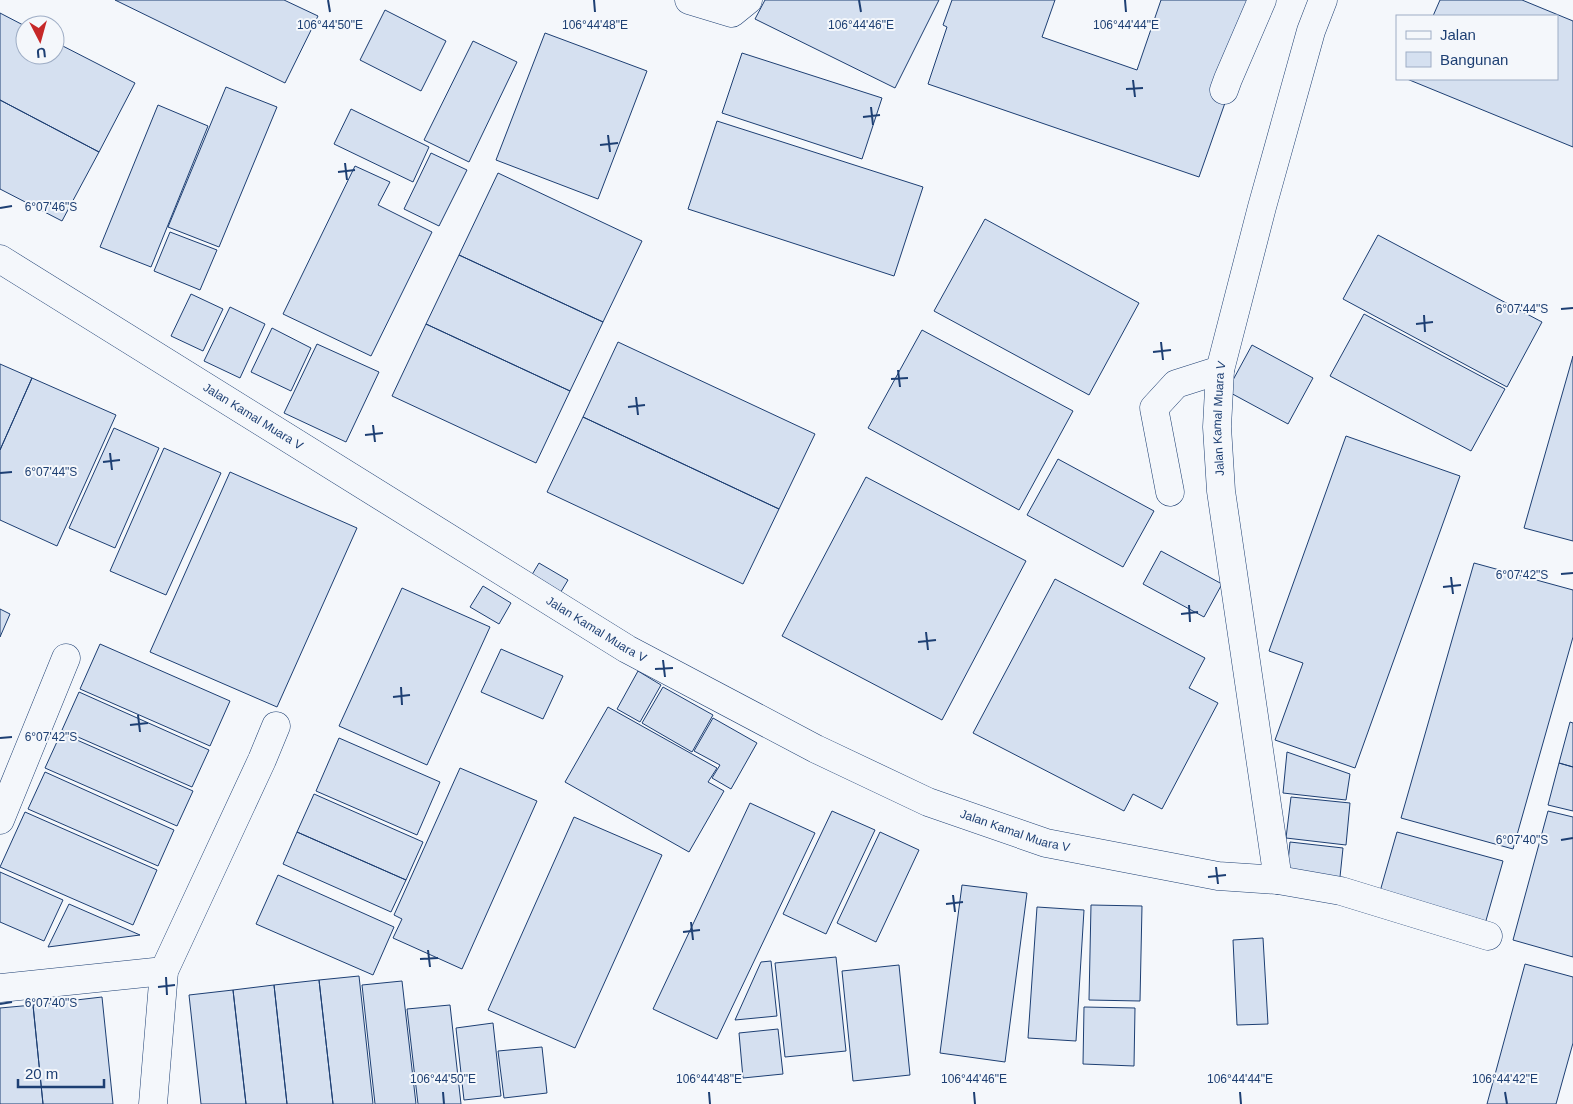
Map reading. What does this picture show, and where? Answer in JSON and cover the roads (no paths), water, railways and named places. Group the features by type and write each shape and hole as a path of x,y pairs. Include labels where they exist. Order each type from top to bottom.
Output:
{"street":[{"path":"689,0 732,13 748,0"},
{"path":"1224,90 1262,0"},
{"name":"Jalan Kamal Muara V","path":"0,259 627,649 816,749 928,802 1046,842 1218,876 1278,880 1221,491 1218,427 1220,370 1311,32 1323,0"},
{"path":"1170,492 1154,408 1176,384 1220,370"},
{"path":"0,820 66,658"},
{"path":"153,1104 164,971 276,726"},
{"path":"1278,880 1341,891 1488,936"},
{"path":"0,988 164,971"}]}
